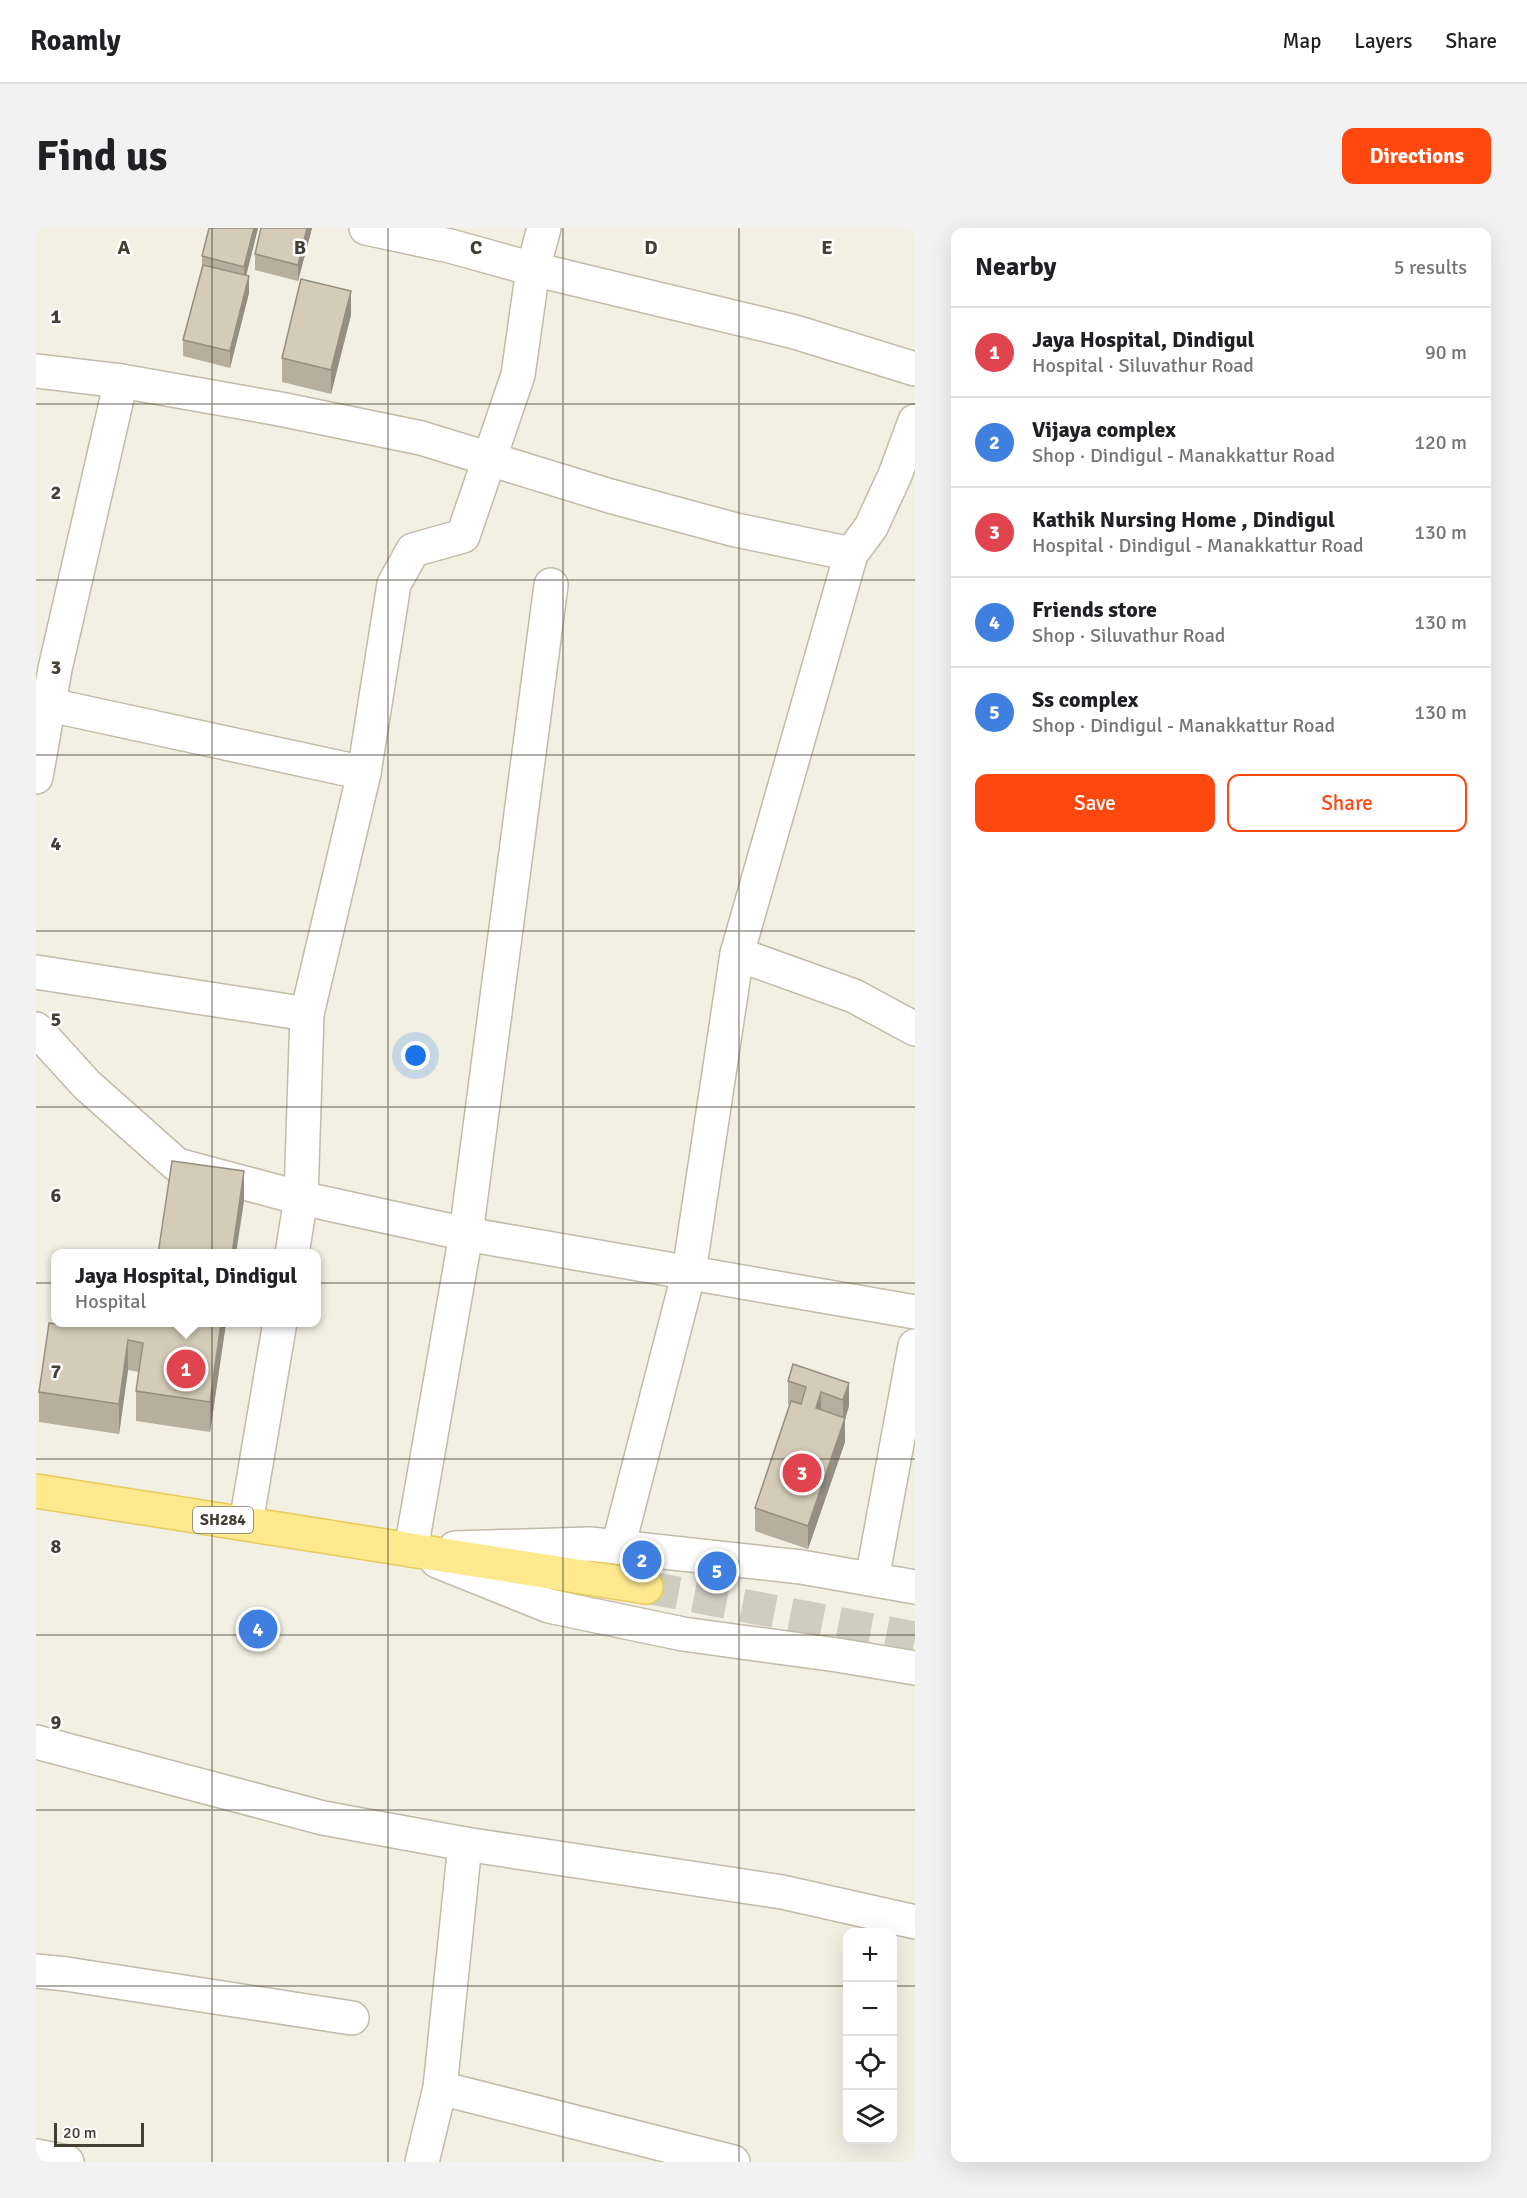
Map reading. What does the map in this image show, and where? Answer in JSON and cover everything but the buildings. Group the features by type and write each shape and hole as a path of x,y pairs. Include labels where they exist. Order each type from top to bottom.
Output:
{"main road":[{"name":"SH284","path":"36,1491 646,1587"}],"street":[{"path":"366,228 450,246 533,269 795,332 915,369"},
{"path":"292,1249 301,1198 307,1014 364,773 394,584 413,550 463,536 518,375 533,269 544,228"},
{"path":"36,371 121,381 280,409 421,438 609,496 736,530 851,554"},
{"path":"36,777 55,669 121,381"},
{"path":"618,1547 689,1272 737,954 851,554 905,480 915,421"},
{"path":"411,1550 466,1234 551,585"},
{"path":"50,705 364,773"},
{"path":"737,954 854,996 915,1029"},
{"path":"36,972 307,1014"},
{"path":"36,1029 87,1085 177,1165 301,1198 466,1234 915,1312"},
{"path":"246,1523 279,1327"},
{"path":"872,1579 915,1346"},
{"path":"411,1550 590,1544 801,1567 915,1587"},
{"path":"411,1550 549,1606 683,1634 915,1668"},
{"path":"36,1742 323,1818 465,1844 782,1892 915,1922"},
{"path":"422,2162 440,2088 465,1844"},
{"path":"36,1971 352,2018"},
{"path":"440,2088 732,2162"},
{"path":"36,2156 67,2162"}],"tunnel":[{"path":"646,1587 915,1638"}],"place":[{"name":"Jaya Hospital, Dindigul","path":"186,1369"},
{"name":"Kathik Nursing Home , Dindigul","path":"802,1473"},
{"name":"Vijaya complex","path":"642,1560"},
{"name":"Ss complex","path":"717,1571"},
{"name":"Friends store","path":"258,1629"}]}
